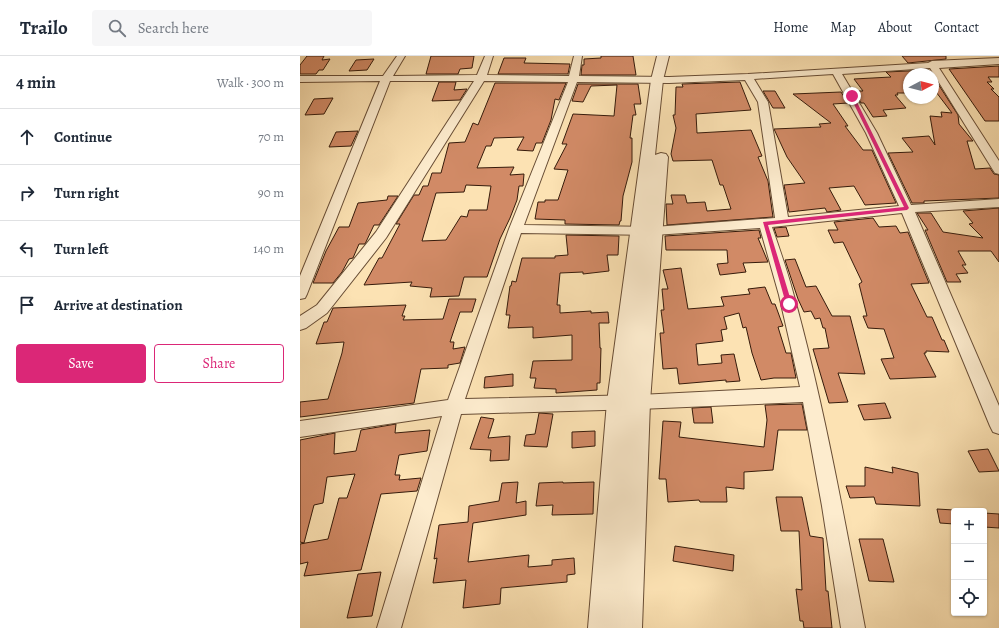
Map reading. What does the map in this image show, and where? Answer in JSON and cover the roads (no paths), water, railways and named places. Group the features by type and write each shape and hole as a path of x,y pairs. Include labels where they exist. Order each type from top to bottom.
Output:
{"street":[{"path":"300,294 386,79 401,56"},
{"path":"300,324 322,309 381,235 481,78 489,56"},
{"path":"389,628 454,407 516,229 573,80 578,56"},
{"path":"602,628 618,402 646,231 663,80 663,56"},
{"path":"663,80 673,56"},
{"path":"300,79 481,78 663,80 748,77 932,64 999,61"},
{"path":"932,64 999,170"},
{"path":"835,72 852,96 907,208 999,426"},
{"path":"748,77 762,102 766,116 774,223 789,304 809,394 853,628"},
{"path":"516,229 646,231 774,223 907,208 999,204"},
{"path":"628,628 646,231"},
{"path":"300,429 454,407 639,402 809,394"}]}
